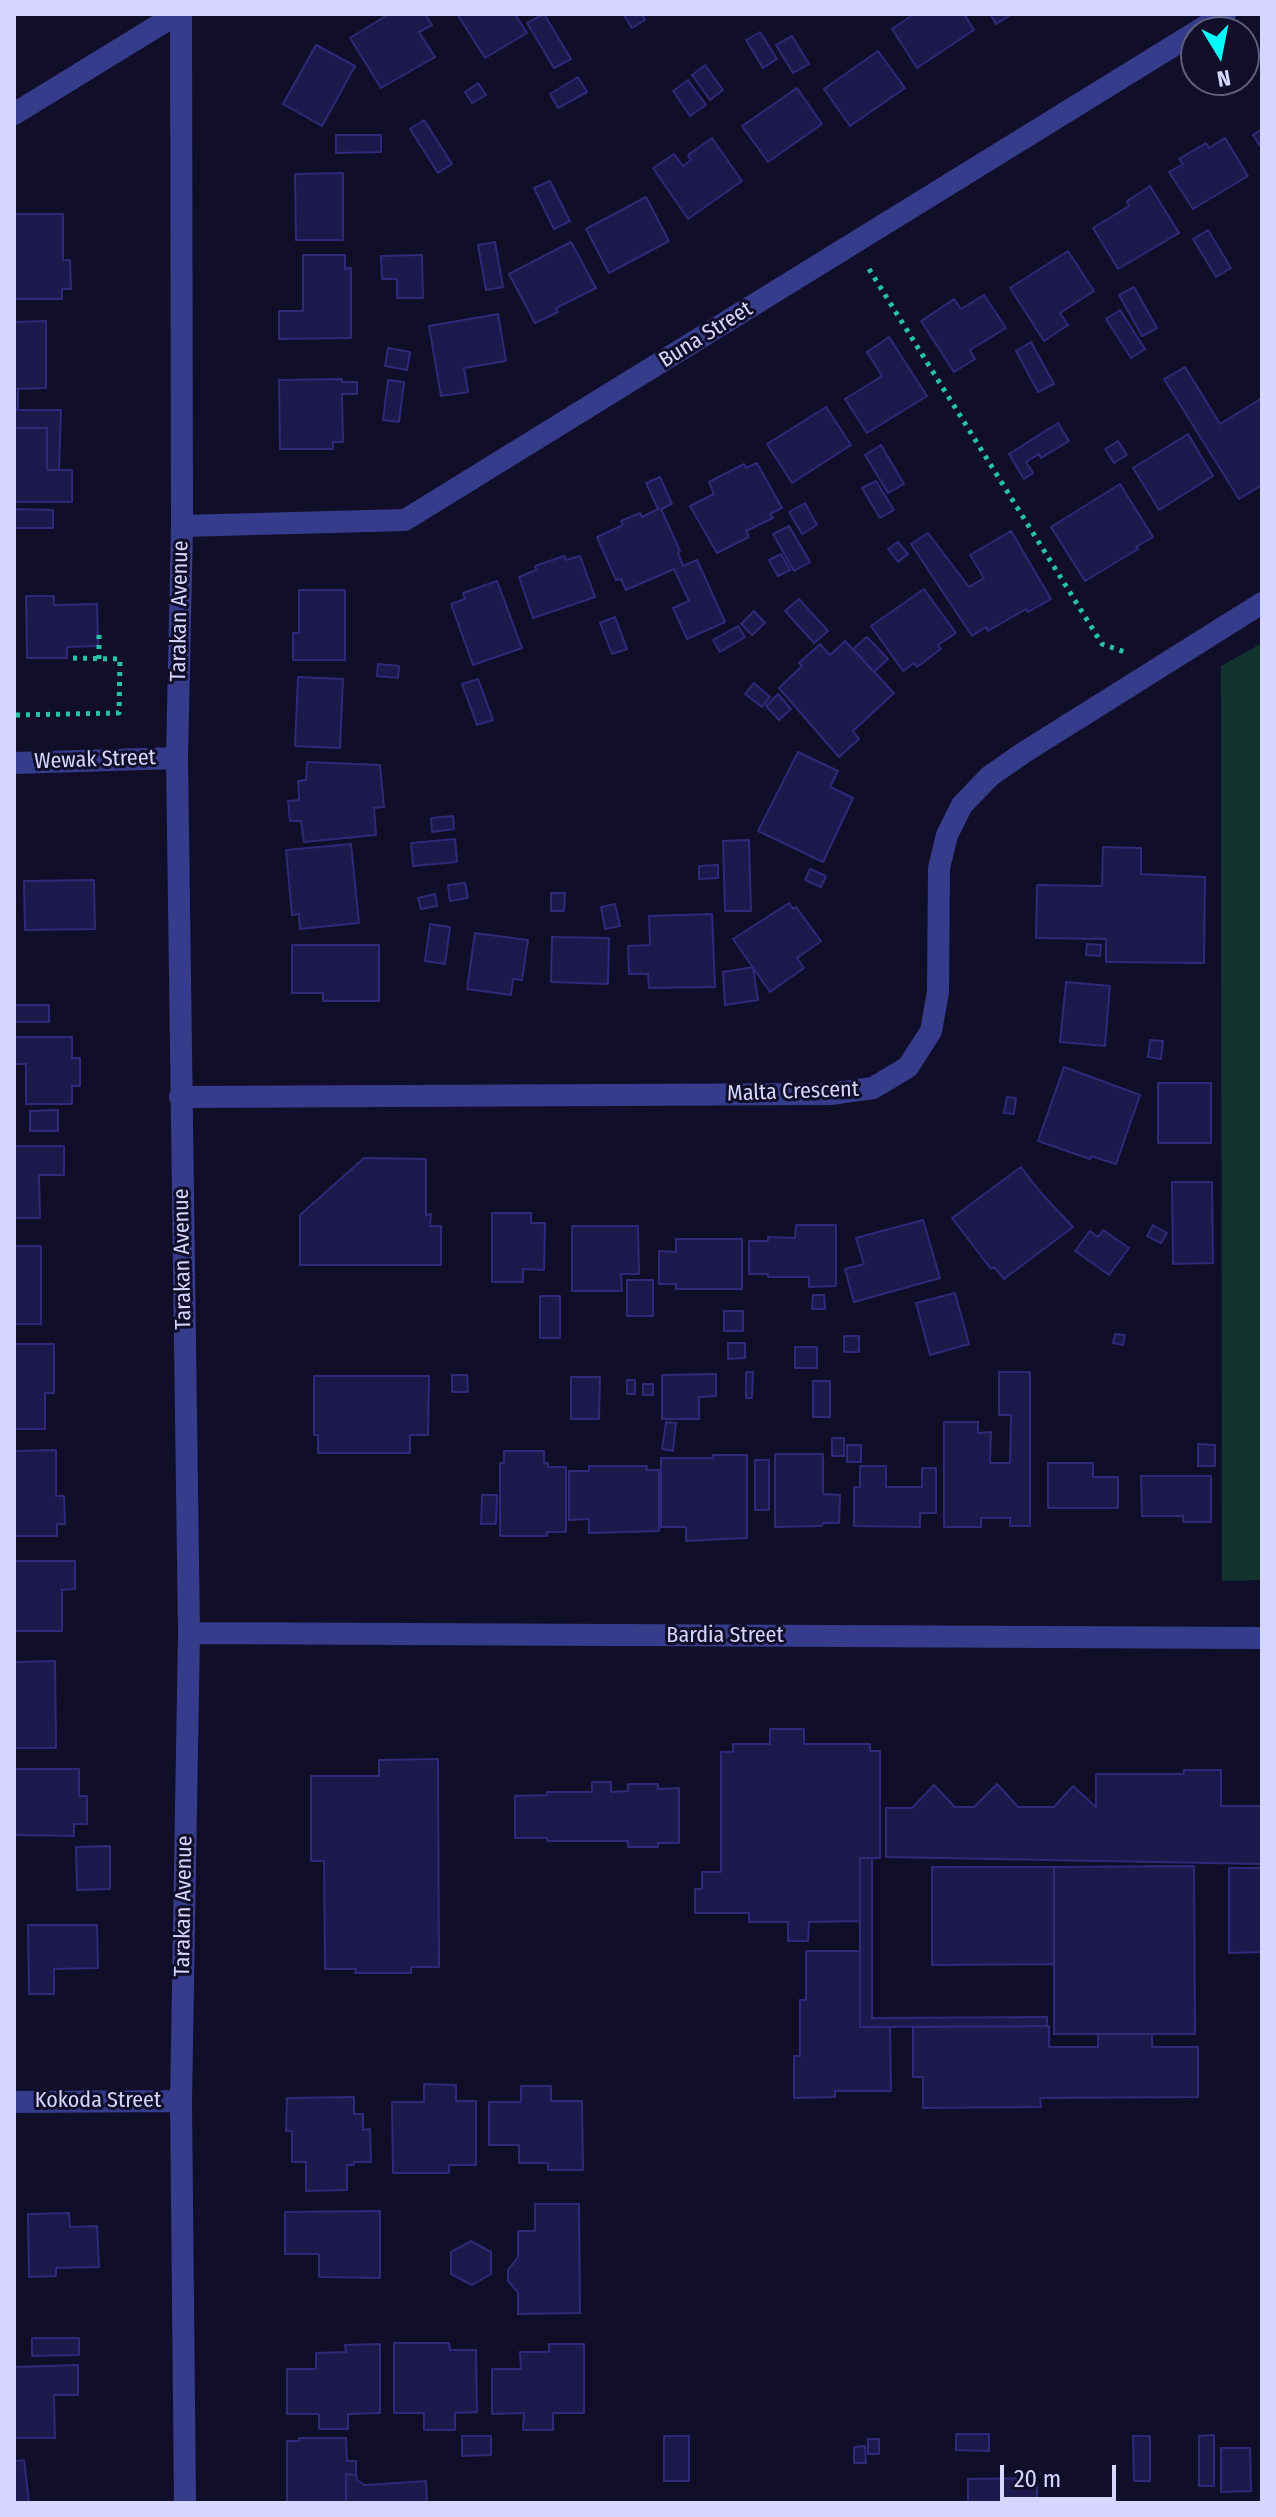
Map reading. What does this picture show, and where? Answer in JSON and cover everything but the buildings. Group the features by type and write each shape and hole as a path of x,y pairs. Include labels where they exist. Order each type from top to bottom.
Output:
{"street":[{"path":"14,114 179,14"},
{"name":"Tarakan Avenue","path":"179,14 182,526 177,758 189,1633 181,2101 185,2503"},
{"name":"Buna Street","path":"182,526 405,520 1225,14"},
{"name":"Malta Crescent","path":"180,1097 830,1094 873,1088 908,1067 931,1031 938,992 939,868 947,835 962,805 990,776 1262,603"},
{"name":"Wewak Street","path":"14,763 177,758"},
{"name":"Bardia Street","path":"189,1633 1262,1638"},
{"name":"Kokoda Street","path":"14,2102 181,2101"}],"path":[{"path":"854,244 1102,644 1136,656 1150,673"},
{"path":"99,633 99,659"},
{"path":"16,715 119,713 120,659 70,658"}],"green space":[{"path":"1262,643 1262,1580 1222,1581 1221,666"}]}
